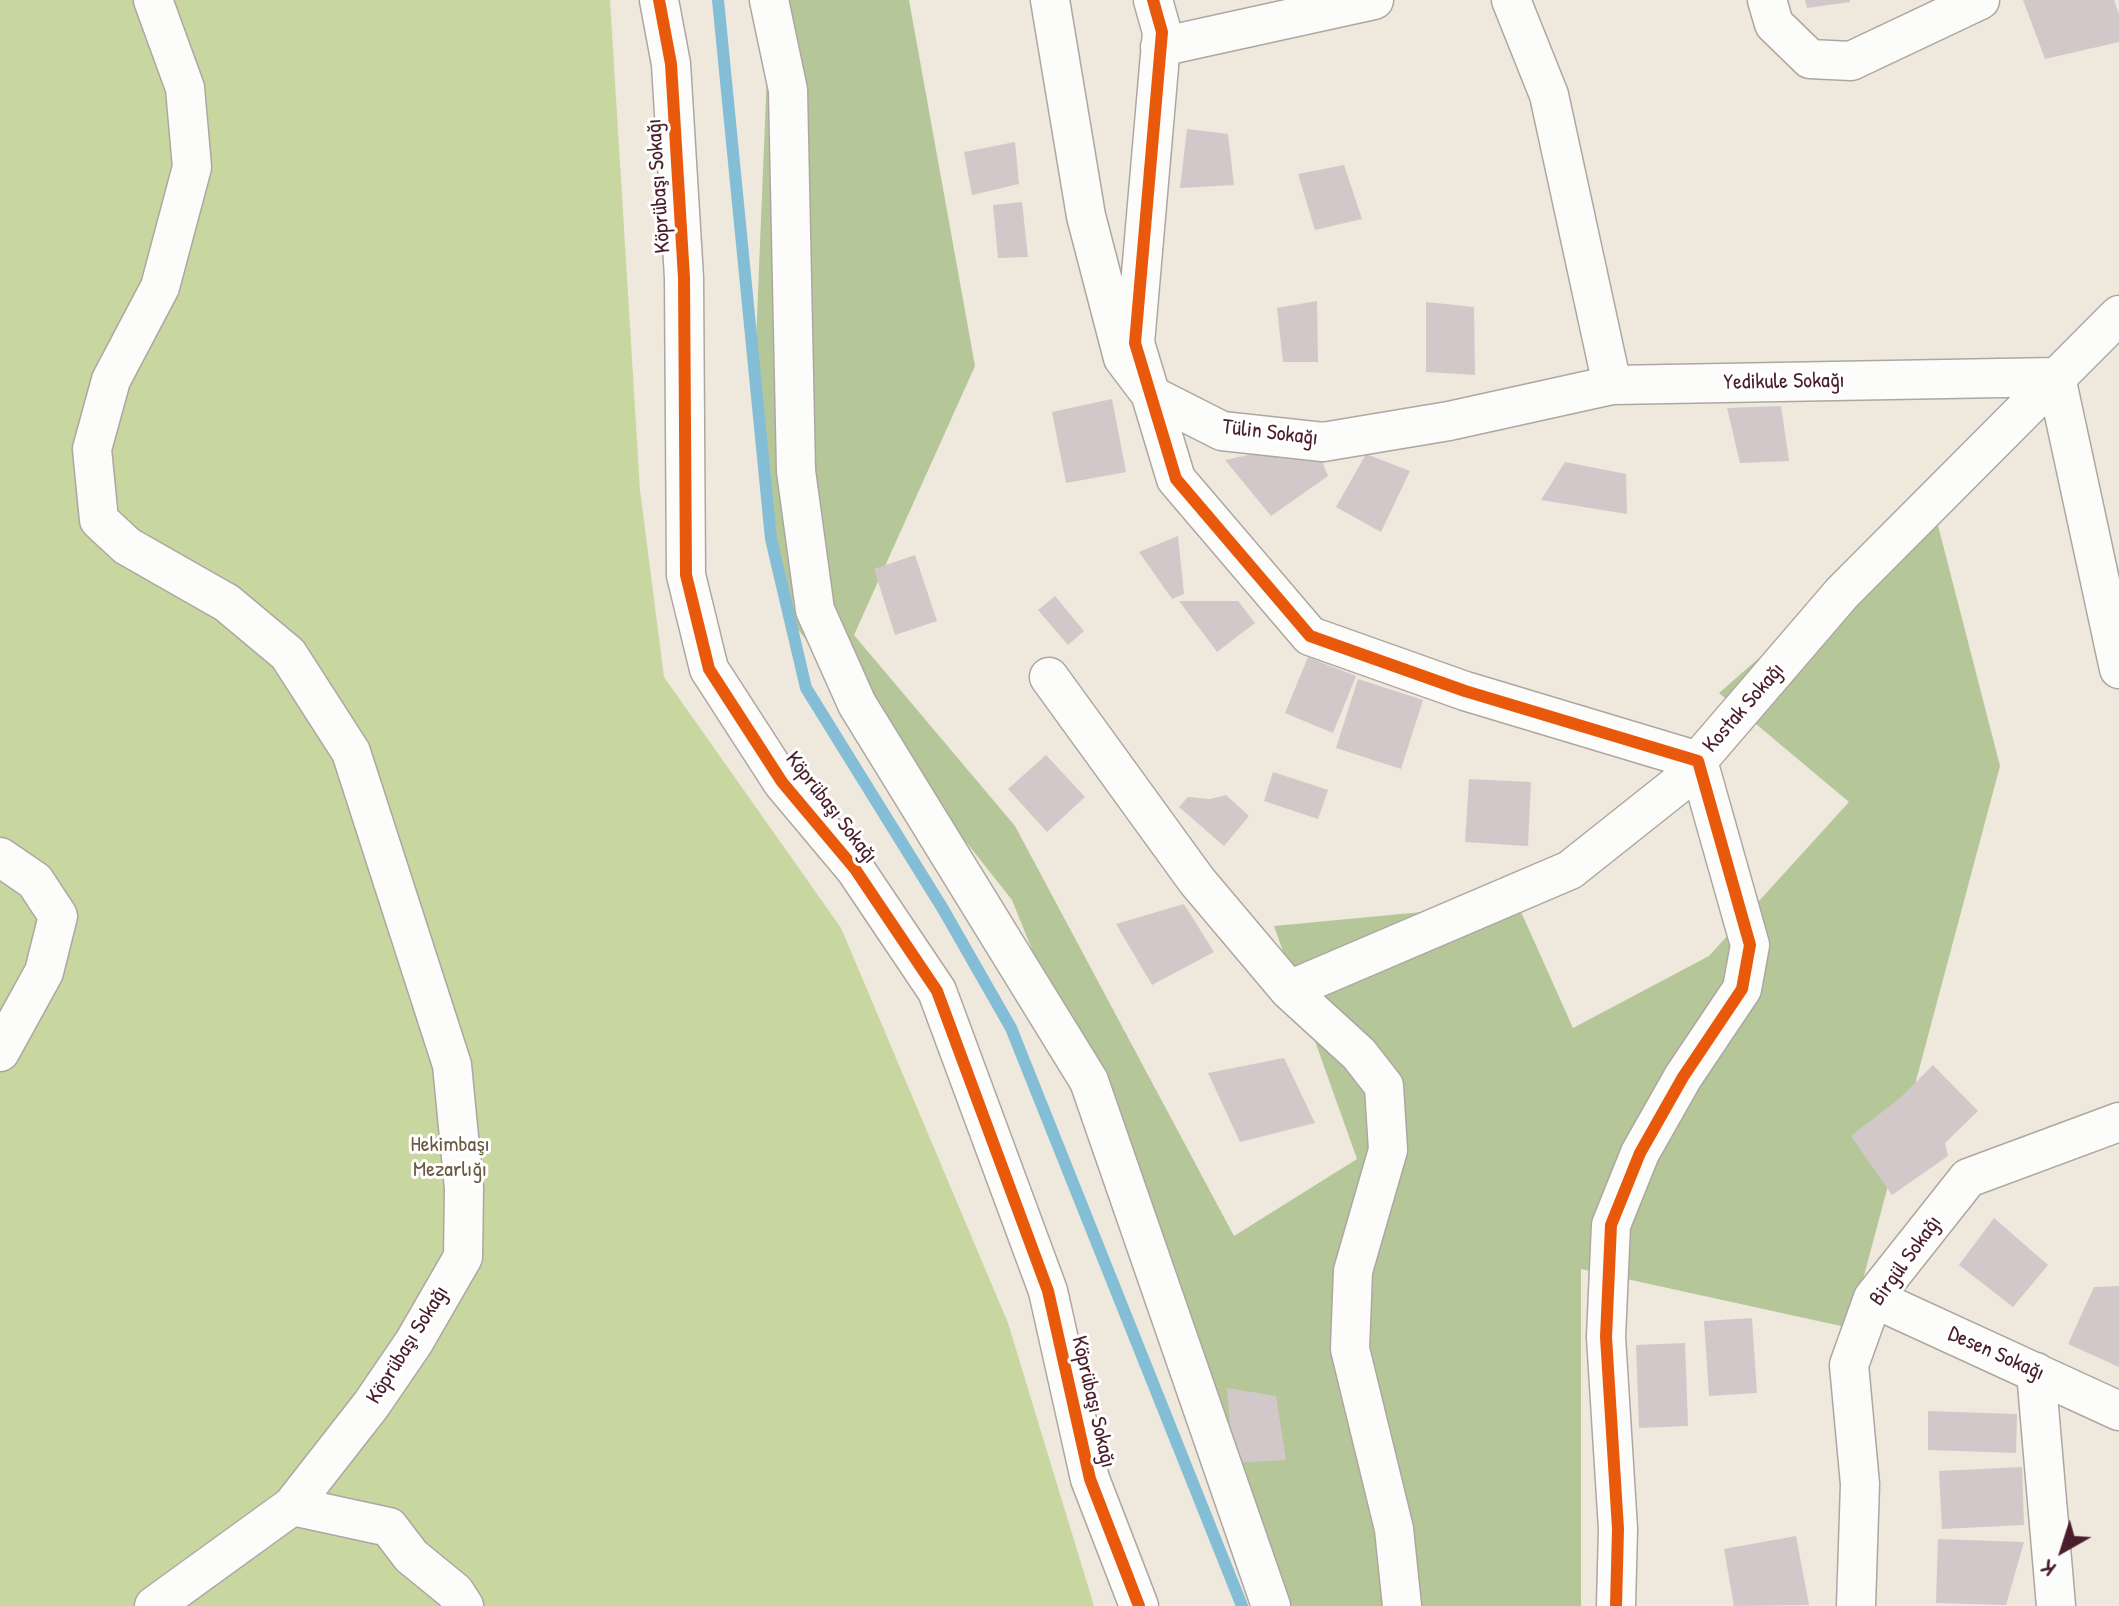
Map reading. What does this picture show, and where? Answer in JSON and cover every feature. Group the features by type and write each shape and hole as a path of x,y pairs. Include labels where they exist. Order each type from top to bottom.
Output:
{"street":[{"name":"Köprübaşı Sokağı","path":"153,0 185,88 192,167 160,287 111,380 92,449 99,520 127,546 227,603 288,654 351,752 452,1065 464,1188 463,1257 414,1342 371,1405 292,1506 154,1606"},
{"name":"Köprübaşı Sokağı","path":"659,0 671,64 684,278 686,575 709,669 782,782 855,869 937,991 1048,1291 1090,1479 1139,1606"},
{"path":"769,0 788,90 796,471 815,610 857,704 1089,1081 1271,1606"},
{"name":"Tülin Sokağı","path":"1050,0 1086,216 1123,358 1151,395 1222,431 1323,442 1449,421 1612,385"},
{"path":"1153,0 1162,32 1135,343 1176,479 1310,636 1465,691 1698,761 1750,945 1742,989 1683,1077 1654,1128 1611,1225 1606,1337 1618,1529 1616,1606"},
{"path":"1160,47 1374,0"},
{"path":"1511,0 1549,95 1612,385"},
{"path":"1767,0 1774,24 1810,59 1851,61 1980,0"},
{"name":"Kostak Sokağı","path":"1289,990 1570,870 1677,785 1842,593 2119,315"},
{"path":"2056,377 2119,669"},
{"name":"Yedikule Sokağı","path":"1612,385 2056,377"},
{"path":"1049,677 1197,881 1289,990 1359,1054 1384,1086 1388,1150 1353,1271 1350,1349 1394,1529 1402,1606"},
{"path":"0,857 35,881 58,916 44,972 0,1052"},
{"name":"Birgül Sokağı","path":"1856,1606 1860,1484 1849,1365 1873,1298 1968,1178 2119,1122"},
{"name":"Desen Sokağı","path":"1873,1298 2119,1411"},
{"path":"2036,1372 2056,1606"},
{"path":"292,1506 389,1527 411,1556 455,1592 464,1606"}],"green space":[{"name":"Hekimbaşı Mezarlığı","path":"0,0 610,0 640,490 664,677 841,928 1008,1323 1094,1606 0,1606"},
{"path":"770,0 909,0 975,366 854,635 1015,826 1234,1236 1357,1159 1274,926 1517,903 1573,1028 1709,956 1849,802 1719,693 1933,506 2000,766 1850,1328 1581,1269 1581,1606 1280,1606 1243,1474 1012,900 785,613 754,390"}],"building":[{"path":"1805,0 1850,0 1850,2 1807,8"},
{"path":"2023,0 2114,0 2119,14 2119,42 2045,59"},
{"path":"1187,129 1228,134 1234,185 1180,188"},
{"path":"1015,142 1019,184 972,195 964,152"},
{"path":"1344,165 1362,219 1315,230 1298,174"},
{"path":"1022,202 1028,257 998,258 993,205"},
{"path":"1317,301 1318,362 1283,362 1277,308"},
{"path":"1426,302 1474,307 1475,375 1426,372"},
{"path":"1112,399 1126,472 1066,483 1052,412"},
{"path":"1781,406 1789,461 1740,463 1727,408"},
{"path":"1314,441 1328,476 1271,516 1225,460"},
{"path":"1366,454 1410,471 1381,532 1336,507"},
{"path":"1565,462 1626,474 1627,514 1541,500"},
{"path":"1178,536 1184,594 1172,599 1139,552"},
{"path":"915,555 937,621 895,635 874,569"},
{"path":"1055,596 1084,631 1068,645 1038,610"},
{"path":"1179,601 1238,601 1255,623 1217,652"},
{"path":"1308,657 1356,676 1333,733 1285,713"},
{"path":"1358,679 1423,700 1401,769 1336,748"},
{"path":"1046,755 1085,797 1047,832 1008,789"},
{"path":"1273,772 1328,790 1318,819 1264,801"},
{"path":"1469,779 1531,782 1528,846 1465,842"},
{"path":"1226,795 1249,816 1224,846 1179,807 1188,797 1210,799"},
{"path":"1184,904 1214,952 1152,985 1116,924"},
{"path":"1284,1058 1315,1123 1240,1142 1208,1073"},
{"path":"1933,1065 1978,1111 1945,1143 1948,1156 1892,1195 1851,1136 1900,1098"},
{"path":"1994,1218 2048,1265 2013,1307 1959,1265"},
{"path":"2119,1286 2119,1367 2068,1344 2094,1287"},
{"path":"1752,1318 1757,1393 1709,1396 1704,1321"},
{"path":"1685,1343 1688,1426 1639,1428 1636,1345"},
{"path":"1227,1388 1276,1396 1286,1460 1233,1463"},
{"path":"1928,1411 2017,1414 2016,1453 1928,1450"},
{"path":"2022,1467 2024,1525 1942,1529 1939,1471"},
{"path":"1796,1536 1809,1605 1734,1606 1724,1549"},
{"path":"1938,1539 2024,1542 2006,1605 1936,1603"}],"waterway":[{"path":"718,0 771,539 806,688 943,909 1011,1028 1242,1606"}],"cycle path":[{"path":"659,0 671,64 684,278 686,575 709,669 782,782 855,869 937,991 1048,1291 1090,1479 1139,1606"},
{"path":"1153,0 1162,32 1135,343 1176,479 1310,636 1465,691 1698,761 1750,945 1742,989 1683,1077 1640,1153 1611,1225 1606,1337 1618,1529 1616,1606"}]}
